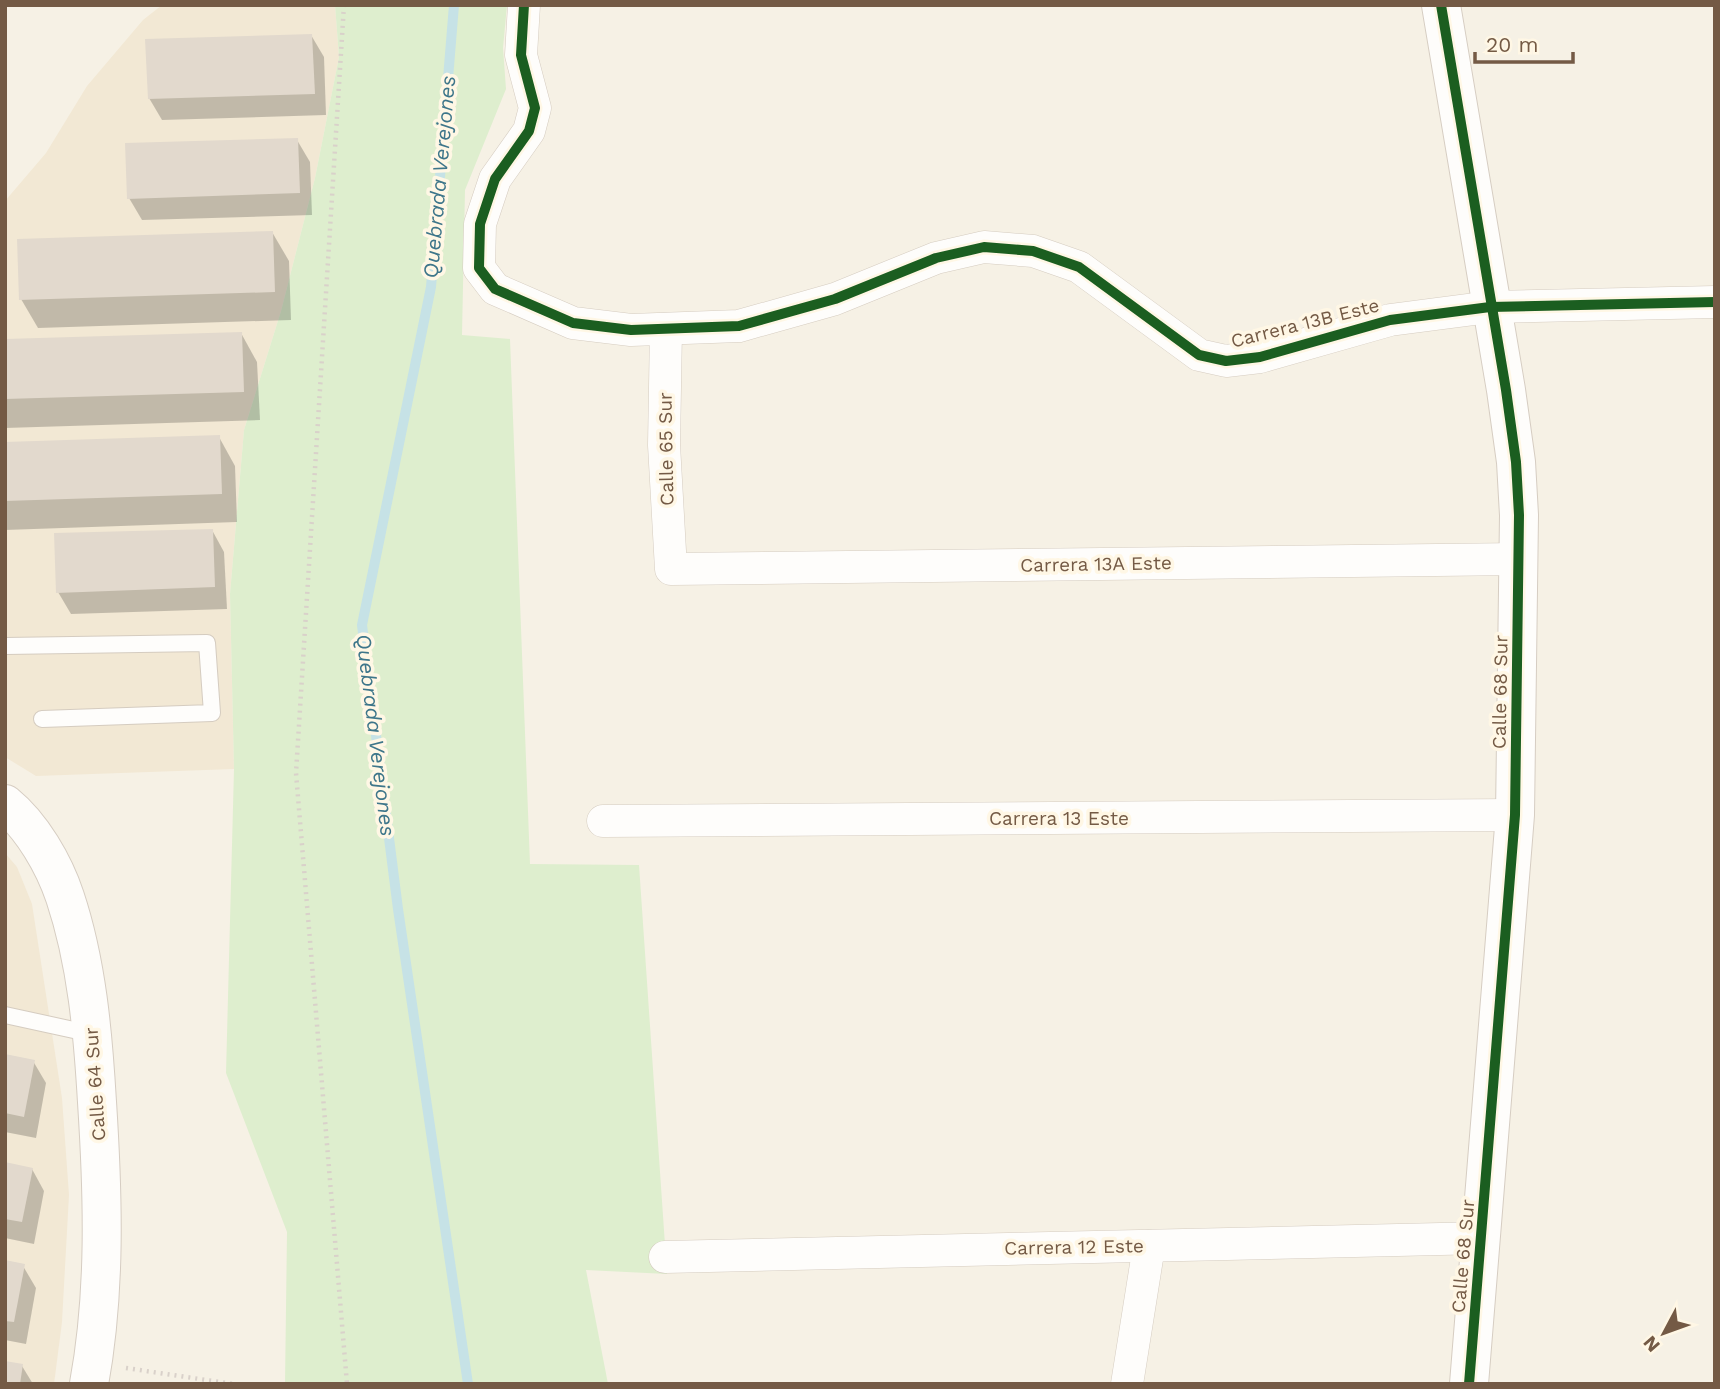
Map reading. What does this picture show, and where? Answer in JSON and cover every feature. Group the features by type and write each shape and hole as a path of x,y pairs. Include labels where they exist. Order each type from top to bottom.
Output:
{"street":[{"name":"Carrera 13B Este","path":"524,5 521,55 535,108 529,131 495,179 480,224 478,268 495,289 573,323 631,330 739,326 835,299 936,258 984,247 1033,251 1079,267 1199,355 1226,361 1260,357 1390,320 1490,307 1715,302"},
{"name":"Calle 68 Sur","path":"1441,5 1516,462 1520,559 1515,815 1483,1238 1469,1384"},
{"name":"Calle 65 Sur","path":"666,329 664,445 671,569"},
{"name":"Carrera 13A Este","path":"671,569 1520,559"},
{"name":"Calle 64 Sur","path":"5,804 43,849 65,897 87,994 93,1034 102,1175 101,1264 91,1373"},
{"name":"Carrera 13 Este","path":"603,821 1515,815"},
{"name":"Carrera 12 Este","path":"665,1256 1483,1238"},
{"path":"1128,1384 1149,1246"}],"lane":[{"path":"5,646 206,643 212,713 42,719"},
{"path":"5,1015 93,1034"}],"path":[{"path":"344,5 296,773 347,1384"},
{"path":"91,1373 233,1384"}],"shaded area":[{"path":"162,5 335,5 339,57 315,178 281,311 244,430 230,594 234,769 36,776 5,757 5,201 46,153 87,86 143,20"},
{"path":"5,853 17,867 32,904 62,1098 69,1195 62,1322 54,1384 5,1384"}],"green space":[{"path":"335,5 507,5 503,48 506,89 465,190 462,335 510,339 530,864 639,865 667,1274 586,1270 608,1384 285,1384 287,1232 226,1073 234,769 230,594 244,430 281,311 315,178 339,57"}],"building":[{"path":"312,34 315,94 148,99 145,39"},
{"path":"298,138 300,193 127,199 125,143"},
{"path":"273,231 275,292 19,300 17,239"},
{"path":"242,332 244,392 5,399 5,339"},
{"path":"220,435 222,494 5,501 5,442"},
{"path":"213,529 215,587 56,593 54,533"},
{"path":"5,1054 35,1060 24,1117 5,1113"},
{"path":"5,1162 33,1168 22,1222 5,1219"},
{"path":"5,1260 25,1264 14,1322 5,1321"},
{"path":"5,1361 23,1364 20,1384 5,1384"}],"waterway":[{"name":"Quebrada Verejones","path":"454,5 431,287 362,625 398,909 468,1384"}],"cycle path":[{"path":"524,5 521,55 535,108 529,131 495,179 480,224 479,268 495,289 573,323 631,330 739,326 835,299 936,258 984,247 1033,251 1079,267 1199,355 1226,361 1260,357 1390,320 1490,307 1715,302"},
{"path":"1441,5 1506,390 1516,462 1519,515 1515,815 1469,1384"}]}
